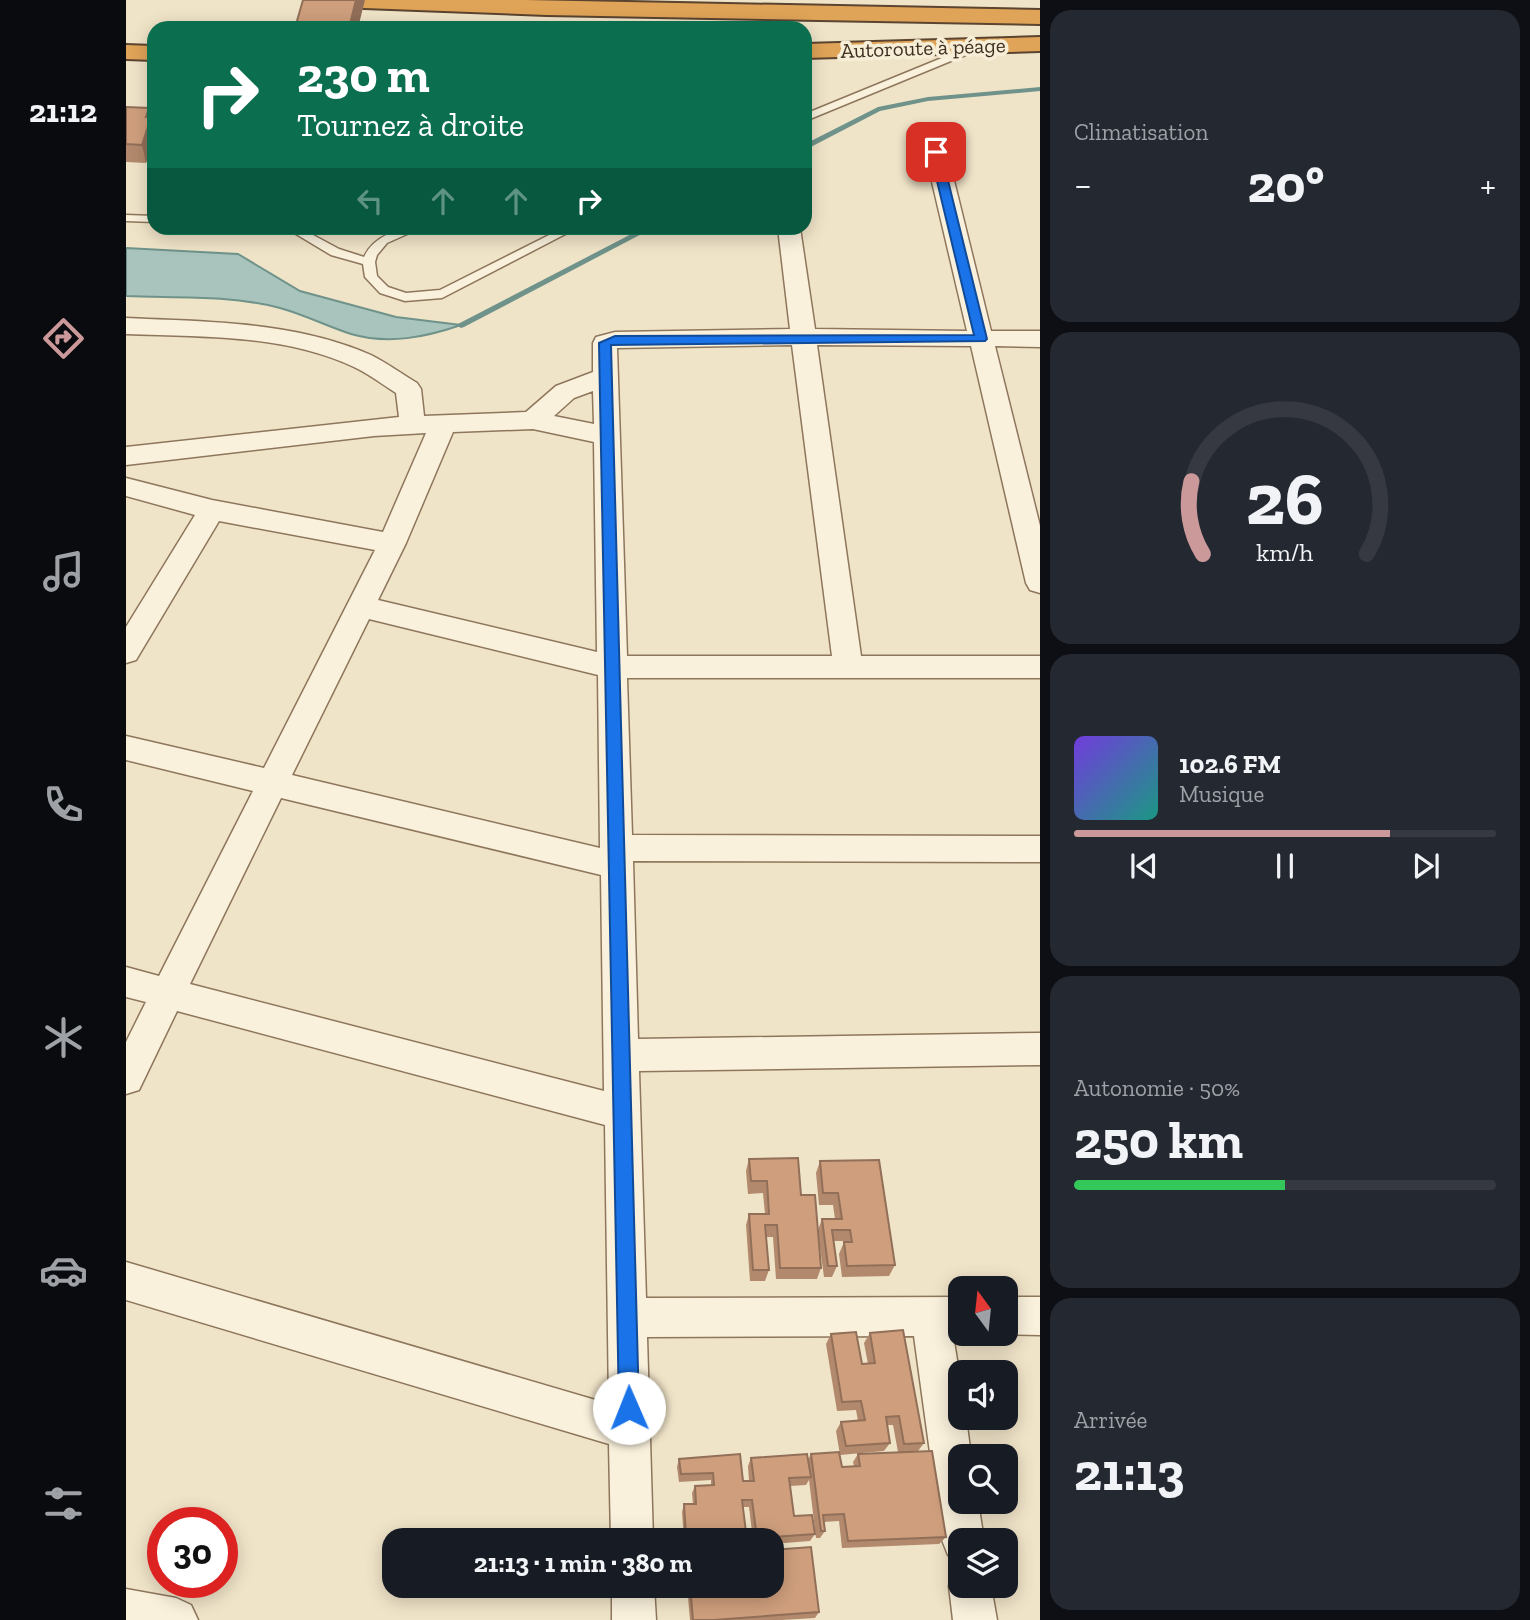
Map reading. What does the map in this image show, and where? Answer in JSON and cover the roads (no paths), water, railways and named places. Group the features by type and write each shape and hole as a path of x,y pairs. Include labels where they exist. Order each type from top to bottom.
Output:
{"highway":[{"path":"364,1 547,8 1040,17"},
{"name":"Autoroute à péage","path":"812,51 1040,44"},
{"path":"126,52 147,53"}],"street":[{"path":"936,152 1040,583"},
{"path":"790,235 848,667"},
{"path":"126,326 271,334 362,361 408,389 428,426 392,543 126,1078"},
{"path":"632,1528 605,343 615,340 803,337 1040,339"},
{"path":"533,420 565,392 605,377"},
{"path":"126,456 374,428 533,420 607,436"},
{"path":"126,487 212,510 392,543"},
{"path":"126,652 212,510"},
{"path":"360,606 613,667 1040,667"},
{"path":"126,748 272,783 617,857 1040,849"},
{"path":"126,982 623,1113"},
{"path":"622,1055 1040,1049"},
{"path":"126,1281 630,1430"},
{"path":"1018,1316 1040,1315"},
{"path":"628,1318 946,1316 962,1528"},
{"path":"633,1598 634,1620"},
{"path":"972,1598 975,1620"},
{"path":"126,1611 176,1620"}],"lane":[{"path":"812,115 976,47"},
{"path":"126,218 147,219"},
{"path":"305,235 335,252 369,262"},
{"path":"396,235 383,241 370,254 371,277 384,290 405,297 442,294 557,235"}],"water":[{"path":"126,248 238,254 300,291 396,317 461,325 421,336 379,339 351,334 295,313 258,303 126,296"}],"waterway":[{"path":"812,143 878,109 928,99 1040,89"},
{"path":"461,325 635,235"}]}
